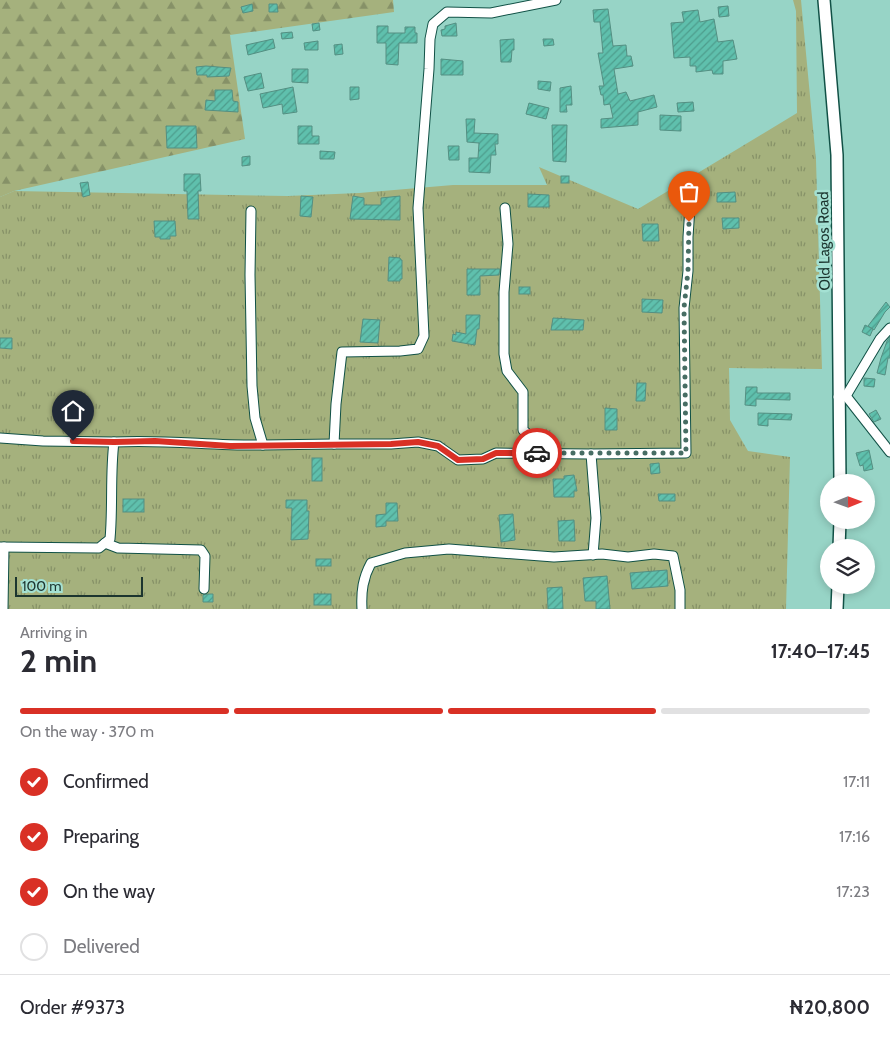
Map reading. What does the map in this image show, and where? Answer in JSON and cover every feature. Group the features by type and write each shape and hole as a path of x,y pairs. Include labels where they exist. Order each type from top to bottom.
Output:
{"main road":[{"name":"Old Lagos Road","path":"824,0 837,154 842,397 840,474"},
{"path":"837,609 838,594"}],"street":[{"path":"334,444 335,411 342,352 418,349 424,336 418,208 430,39 433,24 447,12 492,13 556,0"},
{"path":"0,438 43,441 155,441 230,446 418,442 438,446 458,460 483,459 496,453 686,453 684,308 688,271 690,207"},
{"path":"505,208 508,224 508,244 504,292 504,354 508,371 514,382 523,392 523,430 550,453"},
{"path":"251,211 252,386 255,418 264,445"},
{"path":"890,328 880,339 842,397 890,452"},
{"path":"3,609 2,547 99,548 110,539 114,442"},
{"path":"591,454 596,518 593,555"},
{"path":"105,543 118,548 201,550 205,556 204,589"},
{"path":"362,609 361,593 364,576 371,563 405,553 449,549 554,557 654,554 673,556 680,590 680,609"}],"green space":[{"path":"0,0 393,0 394,12 230,35 245,139 14,191 0,197"},
{"path":"793,0 801,0 816,160 822,369 729,368 730,420 748,451 790,457 786,609 0,609 0,197 14,191 288,196 359,193 453,185 547,185 539,167 638,209 797,113 796,11"}],"building":[{"path":"252,4 253,11 243,13 241,7"},
{"path":"269,4 277,4 278,12 269,12"},
{"path":"728,6 729,16 719,17 718,7"},
{"path":"608,9 613,46 626,45 627,56 631,56 633,66 614,69 618,94 626,92 630,101 654,95 657,107 638,112 638,125 601,128 601,119 613,118 610,104 604,105 603,95 601,95 599,86 604,86 598,53 603,53 600,22 594,22 593,10"},
{"path":"698,10 700,22 714,19 718,42 733,40 737,59 723,61 723,74 713,74 712,70 696,72 696,66 690,66 690,57 674,58 671,23 684,22 682,12"},
{"path":"319,23 320,30 313,31 312,24"},
{"path":"456,23 457,36 442,36 441,30 445,29 445,26"},
{"path":"377,26 388,26 388,33 405,33 405,27 415,27 417,43 399,43 398,65 386,64 386,43 377,43"},
{"path":"292,32 293,38 282,39 281,33"},
{"path":"273,39 275,48 248,55 246,45"},
{"path":"514,39 511,62 501,62 500,40"},
{"path":"543,39 553,39 554,45 544,46"},
{"path":"318,41 318,50 305,50 304,43"},
{"path":"342,44 343,54 335,55 334,45"},
{"path":"441,59 463,61 463,75 441,75"},
{"path":"196,67 231,68 229,76 207,77 207,75 197,75"},
{"path":"292,69 308,69 308,83 292,82"},
{"path":"261,73 264,88 248,91 244,77"},
{"path":"538,81 551,82 550,91 538,89"},
{"path":"571,86 572,105 566,105 567,112 560,112 560,88"},
{"path":"293,87 297,112 283,114 282,104 263,108 260,94"},
{"path":"350,87 359,87 359,99 350,100"},
{"path":"215,90 232,90 233,101 238,102 238,112 205,110 206,100 215,101"},
{"path":"693,102 694,111 678,112 677,103"},
{"path":"529,103 549,108 546,119 526,114"},
{"path":"660,115 681,116 681,131 660,130"},
{"path":"466,119 475,119 474,133 498,134 498,144 495,144 496,155 491,155 490,173 469,172 469,158 478,158 479,143 467,142"},
{"path":"552,125 567,125 566,162 553,161"},
{"path":"166,126 196,126 197,148 167,148"},
{"path":"298,126 312,126 312,136 319,136 319,144 298,144"},
{"path":"448,146 459,146 459,160 449,160"},
{"path":"320,151 335,152 334,159 320,159"},
{"path":"250,156 250,165 242,166 242,157"},
{"path":"184,174 200,174 201,191 198,191 199,219 188,219 187,191 184,191"},
{"path":"561,176 569,176 569,183 561,183"},
{"path":"88,182 90,195 83,197 80,183"},
{"path":"735,192 736,202 717,202 717,193"},
{"path":"528,194 549,195 549,207 528,207"},
{"path":"301,196 313,197 311,217 300,216"},
{"path":"353,196 364,198 364,205 381,205 381,198 400,196 400,220 350,219"},
{"path":"722,218 739,218 739,228 723,229"},
{"path":"154,221 175,221 176,236 170,236 170,239 155,237"},
{"path":"642,224 658,224 659,241 643,241"},
{"path":"389,257 402,260 402,279 400,281 388,281"},
{"path":"467,269 500,269 499,275 480,276 480,295 467,295"},
{"path":"519,287 530,287 530,294 519,294"},
{"path":"642,299 663,300 662,313 642,312"},
{"path":"886,302 890,307 874,330 868,326"},
{"path":"466,315 480,315 475,345 452,341 453,334 456,335 456,332 466,334"},
{"path":"553,318 584,320 583,330 551,330"},
{"path":"363,319 380,320 378,343 360,342"},
{"path":"865,325 873,329 870,336 862,332"},
{"path":"890,337 890,358 888,358 885,375 877,373"},
{"path":"0,338 12,338 12,349 0,348"},
{"path":"864,378 875,379 874,387 864,386"},
{"path":"637,383 646,383 645,401 636,401"},
{"path":"746,387 757,387 757,393 790,393 790,400 756,399 756,406 745,405"},
{"path":"605,408 617,409 617,430 605,430"},
{"path":"876,410 881,419 874,422 869,414"},
{"path":"758,413 792,414 791,420 768,419 768,426 758,425"},
{"path":"869,450 873,469 864,471 863,465 860,466 856,453"},
{"path":"312,458 322,458 322,481 312,481"},
{"path":"659,463 660,473 651,474 650,464"},
{"path":"574,475 577,491 574,491 574,497 554,497 553,479 564,479 564,476"},
{"path":"658,494 675,494 675,501 659,501"},
{"path":"123,499 144,499 144,512 123,512"},
{"path":"286,500 307,500 307,511 309,511 308,539 291,540 292,508 286,508"},
{"path":"386,503 397,503 398,521 386,521 386,526 376,527 376,515 386,514"},
{"path":"513,514 515,540 501,542 499,515"},
{"path":"574,520 575,541 559,541 558,521"},
{"path":"316,559 331,559 331,566 316,566"},
{"path":"667,570 668,586 632,589 630,573"},
{"path":"607,576 610,609 596,609 596,601 585,601 583,578"},
{"path":"562,587 563,609 548,609 547,588"},
{"path":"213,594 213,602 203,602 203,595"},
{"path":"314,594 331,594 331,605 314,605"}],"way so far":[{"path":"537,453 686,453 684,308 688,271 689,222"}],"route":[{"path":"73,441 155,441 230,446 418,442 438,446 458,460 483,459 496,453 537,453"}]}
